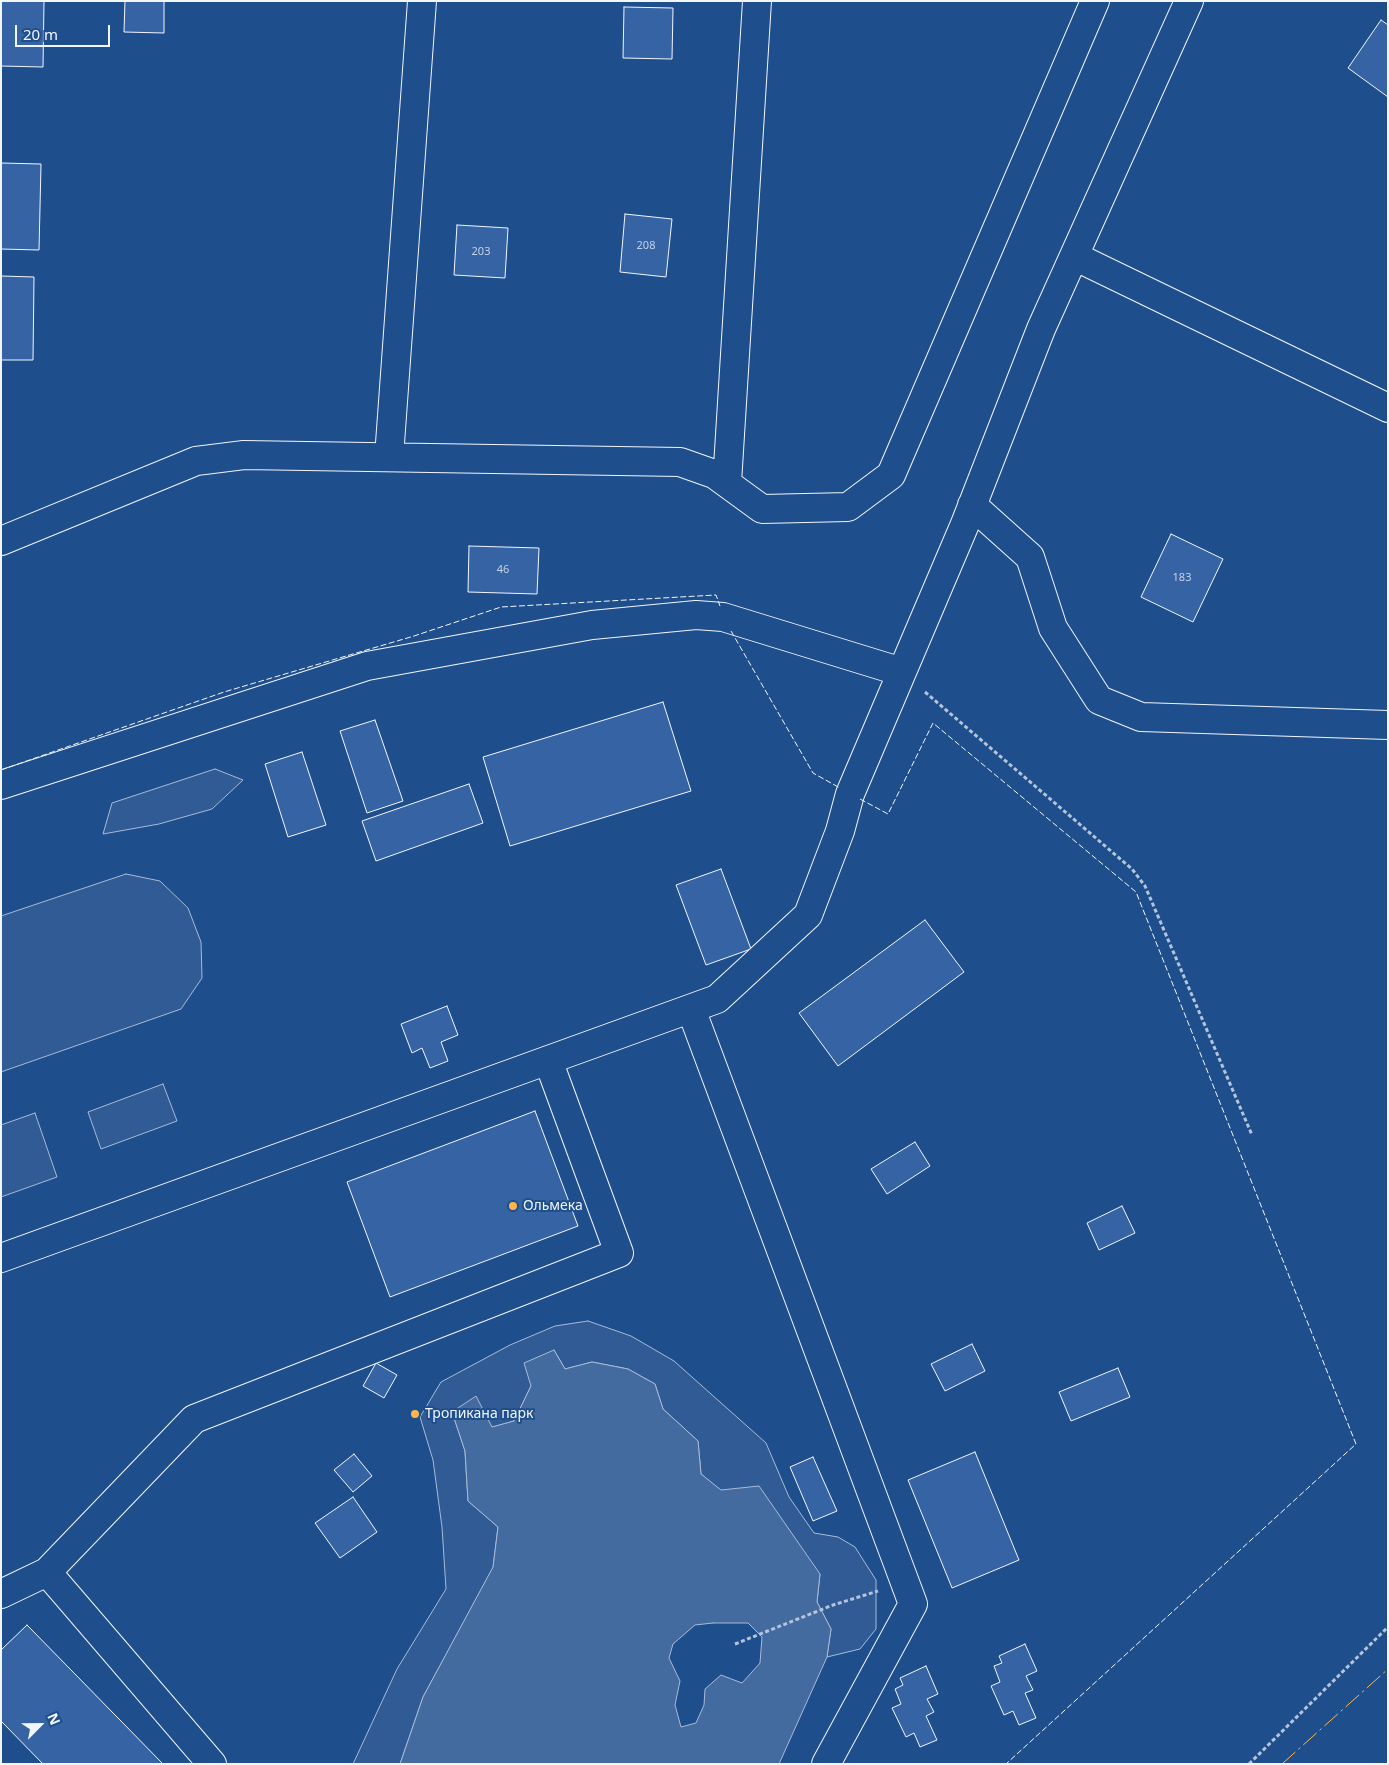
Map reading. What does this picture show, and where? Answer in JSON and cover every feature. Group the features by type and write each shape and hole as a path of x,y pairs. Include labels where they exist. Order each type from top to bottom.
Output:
{"street":[{"path":"389,457 422,1"},
{"path":"727,483 757,1"},
{"path":"1,542 196,461 244,455 680,462 714,474 762,509 848,507 891,475 1094,1"},
{"path":"1,1258 717,999 808,915 840,831 850,794 972,504 1041,329 1189,1"},
{"path":"1074,256 1388,408"},
{"path":"972,504 1030,557 1053,628 1099,700 1141,717 1388,726"},
{"path":"1,785 367,666 592,625 696,616 723,617 902,672"},
{"path":"691,1009 913,1604 826,1764"},
{"path":"1,1594 47,1572 194,1419 619,1254 548,1060"},
{"path":"47,1572 212,1764"}],"path":[{"path":"902,672 1132,870 1145,886 1252,1135"},
{"path":"736,1644 833,1606 905,1581"},
{"path":"1249,1764 1388,1627"}],"shaded area":[{"path":"215,769 243,780 212,809 159,824 103,834 112,803"},
{"path":"126,874 160,881 188,908 201,942 202,978 181,1009 1,1072 1,916"},
{"path":"163,1084 177,1121 101,1149 88,1112"},
{"path":"35,1113 57,1177 1,1197 1,1125"},
{"path":"588,1321 631,1336 674,1361 766,1443 789,1497 814,1533 838,1537 855,1547 876,1580 876,1629 860,1649 827,1657 831,1629 817,1602 820,1574 701,1474 698,1441 663,1409 655,1384 628,1369 592,1362 565,1369 554,1350 531,1386 514,1421 493,1427 452,1412 465,1451 468,1501 498,1527 493,1568 423,1697 400,1764 353,1764 397,1669 446,1589 442,1527 433,1460 420,1417 441,1382 510,1345 555,1326"},
{"path":"554,1350 565,1369 592,1362 628,1369 655,1384 663,1409 698,1441 701,1474 721,1490 759,1486 820,1574 817,1602 831,1629 827,1657 779,1764 400,1764 423,1697 493,1567 498,1527 468,1501 465,1451 452,1412 476,1396 492,1427 514,1421 531,1386 524,1363","holes":["748,1623 762,1637 760,1663 742,1683 721,1675 705,1689 704,1705 696,1723 681,1727 675,1705 680,1681 669,1658 673,1644 695,1625"]}],"building":[{"path":"1,1 44,1 43,67 1,66"},
{"path":"125,1 164,1 164,33 124,32"},
{"path":"624,7 673,8 672,59 623,58"},
{"path":"1381,20 1388,25 1388,97 1348,68"},
{"path":"1,163 41,164 39,250 1,249"},
{"path":"625,214 672,219 666,277 620,272"},
{"path":"457,225 508,228 505,278 454,275"},
{"path":"1,276 34,277 33,360 1,360"},
{"path":"1171,534 1223,559 1193,622 1141,597"},
{"path":"469,546 539,548 537,594 468,592"},
{"path":"663,702 691,791 510,846 483,757"},
{"path":"375,720 403,801 367,813 340,731"},
{"path":"302,752 326,825 288,837 265,764"},
{"path":"469,784 483,823 376,861 362,821"},
{"path":"721,869 751,949 706,965 676,885"},
{"path":"925,920 964,972 838,1066 799,1013"},
{"path":"447,1006 458,1035 441,1042 448,1061 430,1068 422,1048 412,1053 401,1024"},
{"path":"535,1111 578,1226 390,1297 347,1182"},
{"path":"915,1142 930,1166 887,1194 871,1169"},
{"path":"1122,1206 1135,1233 1099,1250 1087,1223"},
{"path":"972,1344 985,1371 945,1391 931,1364"},
{"path":"376,1363 397,1375 384,1398 363,1386"},
{"path":"1118,1368 1130,1397 1071,1421 1059,1392"},
{"path":"975,1452 1019,1560 952,1588 908,1480"},
{"path":"354,1454 372,1476 353,1492 334,1470"},
{"path":"813,1457 837,1511 813,1521 790,1467"},
{"path":"353,1497 377,1532 340,1558 315,1523"},
{"path":"27,1625 163,1764 43,1764 1,1721 1,1650"},
{"path":"1025,1644 1037,1671 1026,1676 1033,1690 1025,1693 1036,1718 1019,1725 1013,1711 1004,1715 991,1686 1000,1682 994,1666 1002,1663 999,1656"},
{"path":"926,1666 938,1694 927,1699 934,1712 926,1716 937,1740 920,1747 914,1733 906,1737 892,1708 901,1704 895,1689 903,1685 900,1678"}],"fence":[{"path":"1,770 224,692 414,636 501,607 716,595 720,606"},
{"path":"731,631 813,773 840,788"},
{"path":"860,799 888,814 933,723 1136,892 1356,1444 1006,1764"}],"power":[{"path":"1282,1764 1388,1669"}],"place":[{"name":"Ольмека","path":"513,1206"},
{"name":"Тропикана парк","path":"415,1414"}]}
